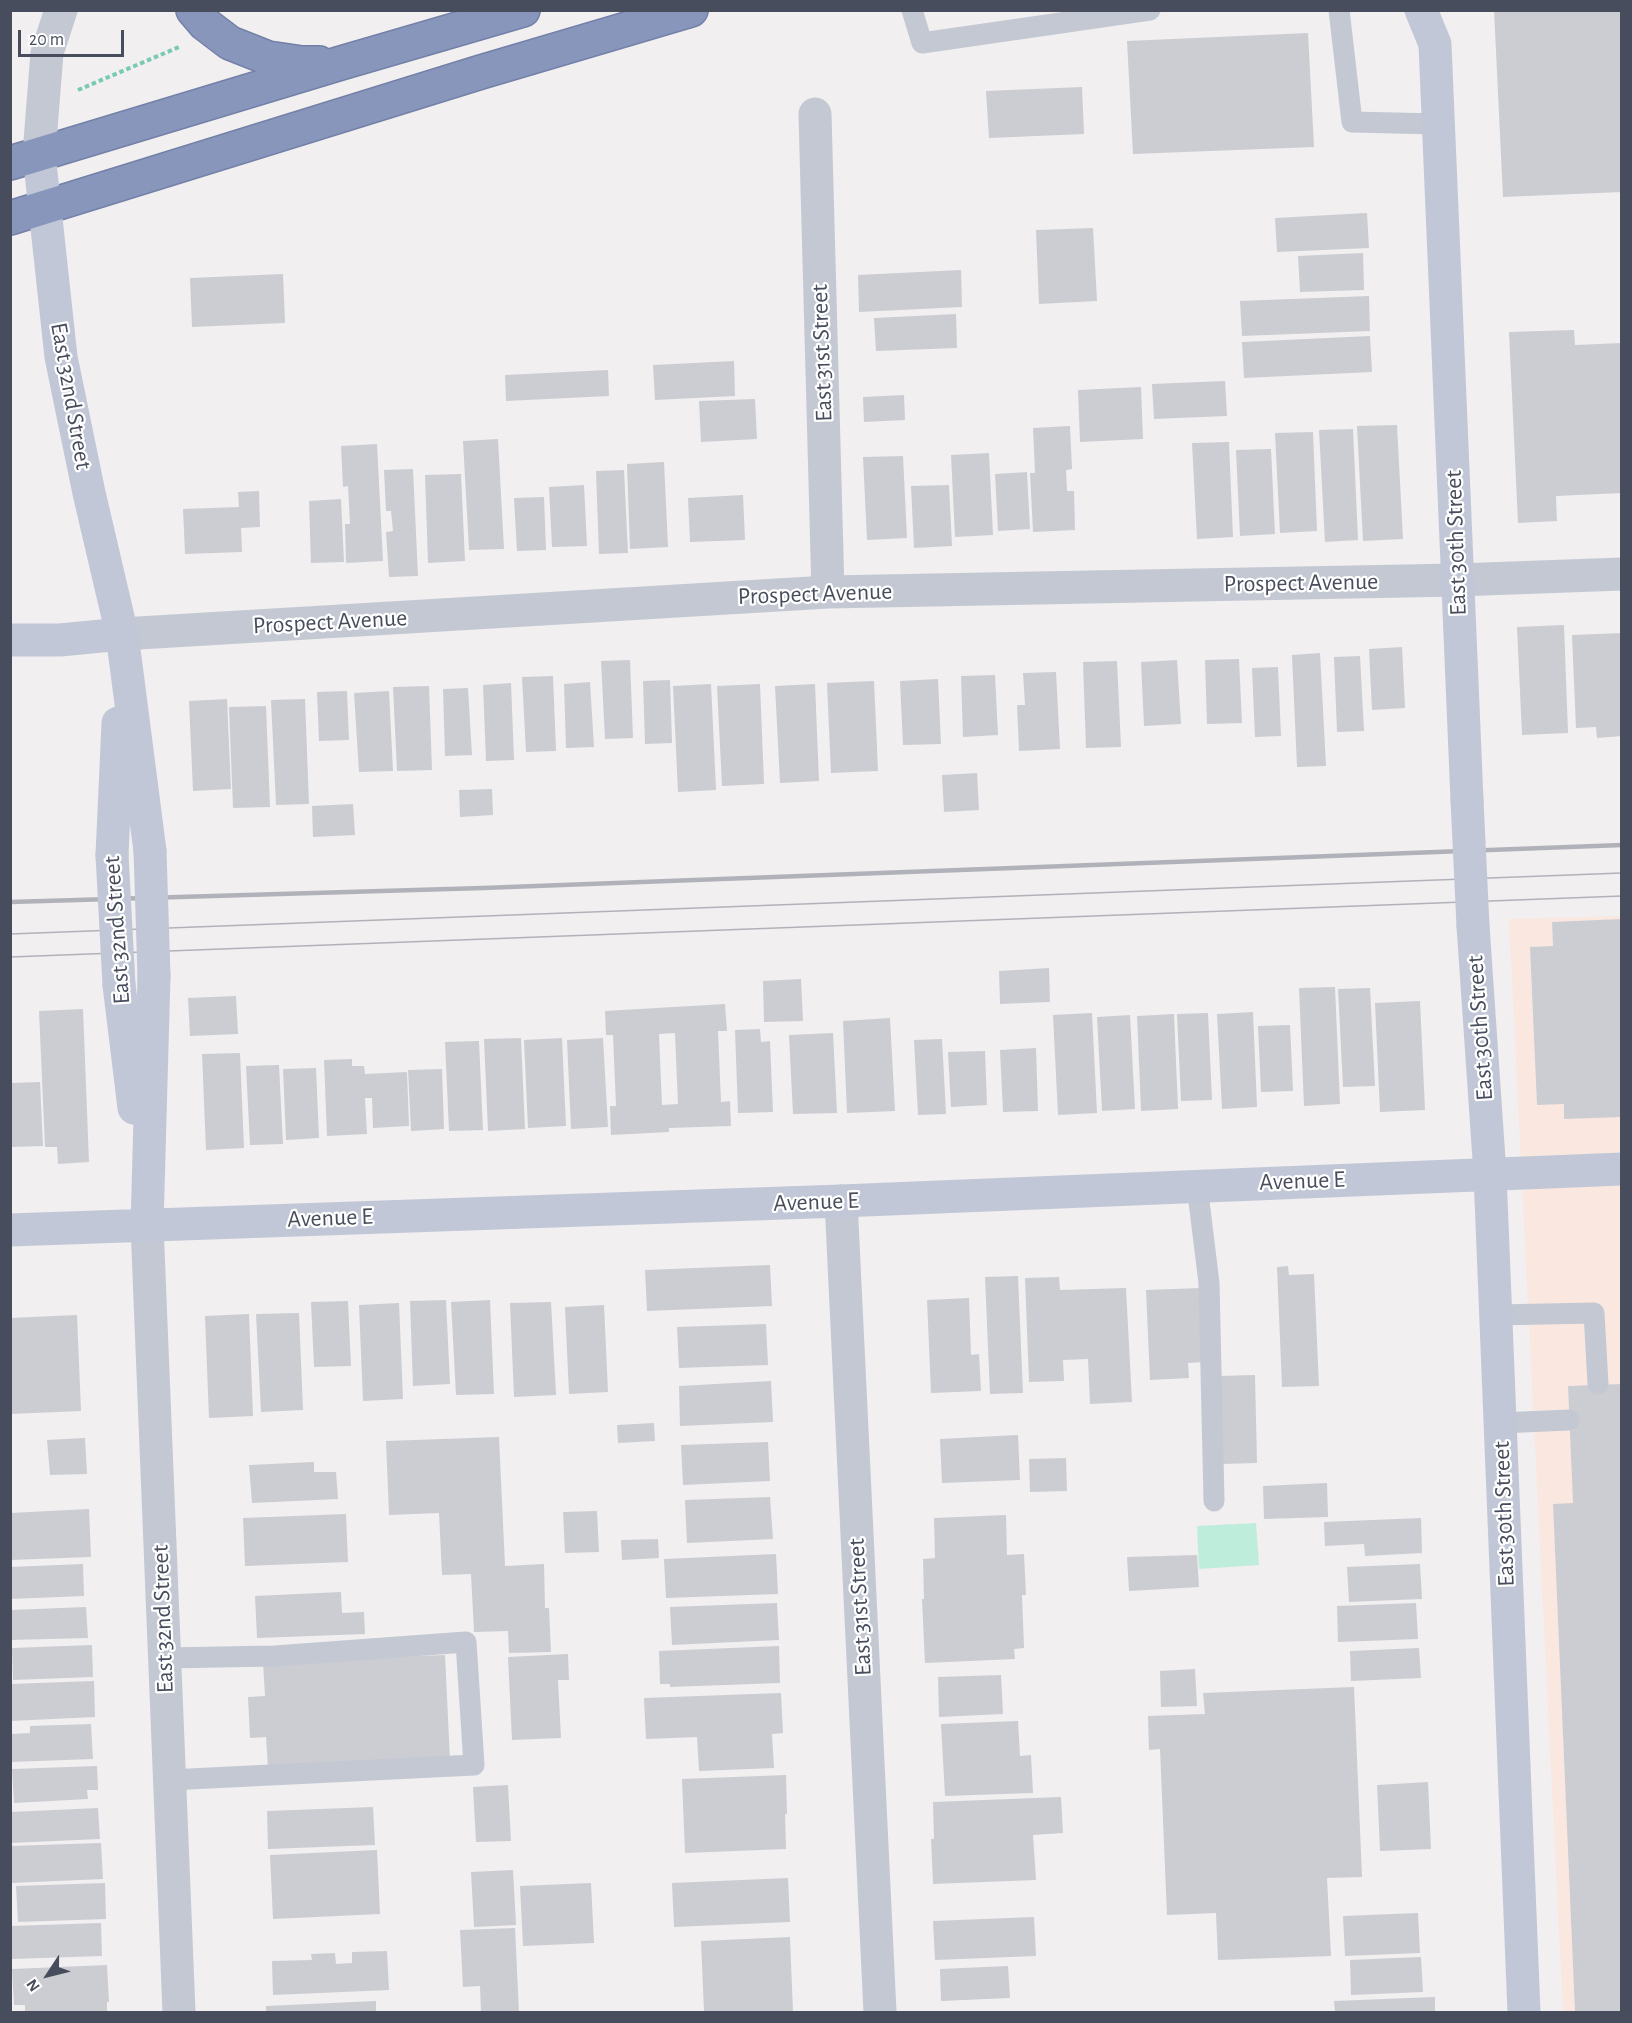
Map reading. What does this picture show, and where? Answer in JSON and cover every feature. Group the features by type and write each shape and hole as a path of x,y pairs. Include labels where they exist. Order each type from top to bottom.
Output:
{"highway":[{"path":"193,10 205,24 230,43 268,58 302,63 341,63"},
{"path":"25,159 523,10"},
{"path":"10,218 481,72 692,10"}],"street":[{"path":"25,159 47,53 60,10"},
{"name":"East 30th Street","path":"1421,10 1435,44 1473,926 1490,1174 1524,2013"},
{"name":"East 30th Street","path":"1435,44 1447,10"},
{"name":"East 31st Street","path":"815,114 828,592"},
{"name":"East 32nd Street","path":"25,159 44,207 61,357 89,493 122,634 150,851 154,976 147,1225 179,2013"},
{"name":"Prospect Avenue","path":"10,640 60,640 122,634 828,592 1457,580 1622,574"},
{"name":"East 32nd Street","path":"122,634 112,855 119,985 147,1225"},
{"name":"Avenue E","path":"10,1230 841,1201 1622,1168"},
{"name":"East 31st Street","path":"841,1201 880,2013"}],"lane":[{"path":"912,10 922,43 1150,10"},
{"path":"1338,10 1352,122 1438,124"},
{"path":"1197,1185 1209,1283 1214,1501"},
{"path":"1496,1315 1594,1313 1598,1384"},
{"path":"1500,1423 1569,1420"},
{"path":"165,1658 275,1656 466,1642 474,1765 170,1780"}],"path":[{"path":"75,91 188,44"}],"shaded area":[{"path":"1621,916 1621,2012 1563,2012 1509,919"}],"green space":[{"path":"1256,1523 1259,1565 1199,1569 1197,1526"}],"building":[{"path":"1494,10 1622,10 1622,192 1503,197"},
{"path":"1308,33 1314,147 1133,154 1127,41"},
{"path":"1082,87 1084,134 989,138 986,91"},
{"path":"1367,213 1369,248 1277,252 1275,218"},
{"path":"1093,228 1097,301 1039,304 1036,230"},
{"path":"1363,253 1364,290 1300,292 1298,256"},
{"path":"961,270 962,307 859,312 858,275"},
{"path":"283,274 285,323 192,327 190,278"},
{"path":"1369,296 1370,331 1242,336 1240,301"},
{"path":"956,314 957,348 876,351 874,318"},
{"path":"1574,330 1575,345 1622,343 1622,493 1556,496 1557,521 1518,523 1509,332"},
{"path":"1370,336 1372,372 1244,378 1242,342"},
{"path":"734,361 735,396 655,400 653,365"},
{"path":"608,370 609,396 506,401 505,375"},
{"path":"1225,381 1227,416 1154,419 1152,384"},
{"path":"1141,387 1143,439 1080,442 1078,390"},
{"path":"904,395 905,420 864,422 863,397"},
{"path":"755,399 757,439 701,442 699,401"},
{"path":"1397,425 1403,539 1363,541 1357,426"},
{"path":"1070,426 1072,469 1066,470 1067,491 1074,491 1075,530 1033,532 1030,473 1035,473 1033,428"},
{"path":"1353,429 1358,540 1325,542 1319,430"},
{"path":"1313,432 1317,531 1280,533 1275,433"},
{"path":"498,439 504,549 469,550 463,441"},
{"path":"1229,442 1233,537 1197,539 1192,443"},
{"path":"377,444 383,561 346,563 345,524 350,524 348,486 343,487 341,446"},
{"path":"1271,449 1275,534 1240,536 1236,450"},
{"path":"989,453 993,535 955,537 951,455"},
{"path":"903,456 907,538 867,540 863,457"},
{"path":"664,462 668,547 630,549 627,464"},
{"path":"413,469 418,576 389,577 386,532 393,531 391,511 386,511 384,470"},
{"path":"624,470 628,553 599,554 596,471"},
{"path":"1027,472 1030,529 998,531 995,474"},
{"path":"461,474 465,561 428,563 425,475"},
{"path":"584,485 587,546 552,547 549,487"},
{"path":"949,485 952,546 914,548 911,486"},
{"path":"259,491 260,527 241,528 242,552 185,554 183,509 239,507 238,492"},
{"path":"743,495 745,540 690,542 688,498"},
{"path":"544,497 546,550 517,551 514,498"},
{"path":"341,499 344,562 311,563 309,501"},
{"path":"1564,625 1568,733 1522,735 1517,627"},
{"path":"1622,633 1622,736 1597,738 1596,727 1576,728 1572,635"},
{"path":"1402,647 1405,708 1372,710 1369,649"},
{"path":"1320,653 1326,766 1297,767 1292,655"},
{"path":"1360,656 1364,731 1337,732 1334,657"},
{"path":"1239,659 1242,723 1207,724 1205,660"},
{"path":"630,660 633,738 605,739 601,661"},
{"path":"1177,660 1181,724 1144,726 1141,662"},
{"path":"1117,661 1121,747 1086,748 1083,662"},
{"path":"1278,667 1281,736 1255,737 1252,668"},
{"path":"1056,672 1060,749 1019,751 1017,705 1025,705 1023,673"},
{"path":"995,675 998,735 963,737 961,676"},
{"path":"553,676 556,751 526,752 522,677"},
{"path":"938,679 941,744 903,745 900,681"},
{"path":"670,680 672,743 645,744 643,681"},
{"path":"874,681 878,771 831,773 827,683"},
{"path":"590,682 594,747 566,748 564,684"},
{"path":"511,683 514,760 486,761 483,685"},
{"path":"711,684 716,790 678,792 673,686"},
{"path":"760,684 764,784 722,786 717,686"},
{"path":"815,684 819,781 780,783 775,686"},
{"path":"429,686 432,770 397,771 393,687"},
{"path":"468,688 472,755 445,756 443,689"},
{"path":"347,691 349,740 319,741 317,692"},
{"path":"389,691 393,771 359,772 354,693"},
{"path":"227,699 231,789 193,791 189,701"},
{"path":"305,699 309,804 276,805 271,700"},
{"path":"266,706 270,807 233,808 229,707"},
{"path":"977,773 979,810 944,812 942,775"},
{"path":"492,789 493,815 460,817 459,790"},
{"path":"353,804 355,835 313,837 312,806"},
{"path":"1622,919 1622,1117 1564,1119 1564,1104 1537,1105 1530,947 1553,946 1552,922"},
{"path":"1049,968 1050,1002 1000,1004 999,971"},
{"path":"801,979 803,1021 764,1022 763,981"},
{"path":"1335,987 1340,1104 1304,1106 1299,988"},
{"path":"1370,988 1375,1086 1343,1087 1338,989"},
{"path":"236,996 238,1034 190,1036 188,998"},
{"path":"1420,1001 1425,1110 1380,1112 1375,1003"},
{"path":"725,1004 727,1031 718,1031 721,1102 730,1101 731,1126 669,1128 669,1132 611,1135 610,1106 616,1106 613,1035 606,1035 605,1011","holes":["675,1033 678,1104 662,1105 659,1034"]},
{"path":"83,1009 89,1162 58,1164 57,1147 45,1147 39,1011"},
{"path":"1253,1012 1257,1107 1222,1109 1217,1014"},
{"path":"1092,1013 1097,1113 1058,1115 1053,1015"},
{"path":"1208,1013 1212,1100 1181,1101 1177,1014"},
{"path":"1174,1014 1178,1109 1141,1111 1137,1016"},
{"path":"1130,1015 1135,1109 1102,1111 1097,1017"},
{"path":"890,1018 895,1111 847,1113 843,1021"},
{"path":"1290,1025 1293,1091 1261,1092 1258,1026"},
{"path":"760,1029 761,1042 770,1041 773,1112 738,1113 735,1030"},
{"path":"833,1033 837,1113 793,1114 789,1035"},
{"path":"521,1038 525,1129 488,1131 484,1039"},
{"path":"562,1038 566,1126 528,1128 524,1040"},
{"path":"603,1038 608,1127 571,1129 567,1040"},
{"path":"942,1039 946,1114 918,1115 914,1040"},
{"path":"479,1041 483,1130 449,1131 445,1042"},
{"path":"1036,1048 1038,1111 1003,1112 1000,1050"},
{"path":"985,1051 987,1105 951,1107 948,1052"},
{"path":"240,1053 244,1148 206,1150 202,1054"},
{"path":"352,1059 352,1066 364,1066 365,1074 407,1072 409,1126 373,1128 372,1098 365,1098 367,1134 327,1136 324,1060"},
{"path":"279,1065 283,1144 250,1145 246,1066"},
{"path":"316,1068 319,1138 286,1140 283,1069"},
{"path":"442,1069 444,1129 411,1131 408,1070"},
{"path":"40,1082 43,1146 10,1147 10,1083"},
{"path":"770,1265 772,1306 647,1311 645,1270"},
{"path":"1288,1266 1289,1275 1314,1274 1319,1386 1282,1387 1277,1267"},
{"path":"1018,1276 1023,1393 990,1394 985,1277"},
{"path":"1059,1277 1060,1290 1126,1288 1132,1402 1090,1404 1088,1359 1063,1360 1064,1381 1029,1382 1025,1278"},
{"path":"1201,1288 1205,1362 1188,1363 1189,1378 1150,1380 1146,1290"},
{"path":"969,1298 971,1355 979,1354 981,1391 931,1393 927,1300"},
{"path":"446,1300 450,1384 413,1386 410,1301"},
{"path":"490,1300 494,1394 456,1395 451,1302"},
{"path":"348,1301 351,1366 314,1367 311,1302"},
{"path":"551,1302 556,1395 514,1397 510,1303"},
{"path":"399,1303 403,1399 363,1401 359,1305"},
{"path":"604,1305 608,1392 569,1394 565,1307"},
{"path":"299,1313 303,1410 261,1412 256,1314"},
{"path":"249,1314 253,1416 209,1418 205,1316"},
{"path":"77,1315 81,1411 10,1414 10,1318"},
{"path":"766,1324 768,1365 679,1368 677,1327"},
{"path":"1255,1375 1257,1463 1222,1464 1220,1376"},
{"path":"771,1381 773,1422 680,1426 679,1386"},
{"path":"1622,1384 1622,2012 1575,2012 1553,1504 1573,1503 1568,1386"},
{"path":"654,1423 655,1441 618,1443 617,1425"},
{"path":"1018,1435 1020,1480 942,1483 940,1439"},
{"path":"499,1437 505,1566 544,1564 545,1608 549,1608 551,1652 509,1653 508,1631 474,1632 471,1574 442,1575 439,1513 389,1515 386,1441"},
{"path":"85,1438 87,1474 50,1475 47,1440"},
{"path":"768,1442 770,1481 683,1485 681,1445"},
{"path":"1066,1458 1067,1491 1030,1492 1029,1459"},
{"path":"314,1462 314,1472 336,1472 338,1499 252,1503 249,1465"},
{"path":"1327,1483 1328,1517 1264,1519 1263,1486"},
{"path":"770,1497 773,1539 687,1543 685,1500"},
{"path":"89,1509 91,1557 10,1560 10,1513"},
{"path":"597,1511 599,1552 565,1553 563,1512"},
{"path":"346,1514 348,1562 245,1566 243,1518"},
{"path":"1006,1515 1007,1555 1024,1554 1026,1595 1022,1595 1024,1648 1014,1649 1015,1659 925,1663 923,1559 935,1558 934,1518"},
{"path":"1421,1518 1422,1553 1365,1556 1364,1544 1325,1546 1324,1522"},
{"path":"658,1539 659,1558 622,1560 621,1540"},
{"path":"776,1554 778,1594 666,1598 664,1559"},
{"path":"1197,1555 1199,1587 1129,1591 1127,1557"},
{"path":"83,1564 84,1596 10,1599 10,1567"},
{"path":"1420,1564 1422,1599 1349,1602 1347,1567"},
{"path":"341,1592 342,1613 364,1612 365,1634 257,1638 255,1596"},
{"path":"777,1603 779,1640 672,1645 670,1607"},
{"path":"1416,1603 1418,1639 1338,1642 1337,1606"},
{"path":"86,1607 88,1638 11,1640 10,1610"},
{"path":"92,1645 93,1677 13,1680 12,1648"},
{"path":"779,1646 780,1683 670,1687 670,1684 660,1684 659,1651"},
{"path":"1419,1648 1421,1678 1351,1681 1350,1651"},
{"path":"568,1654 569,1680 558,1680 561,1738 512,1740 508,1657"},
{"path":"445,1655 450,1760 268,1768 266,1737 250,1738 248,1697 265,1696 263,1662"},
{"path":"1195,1669 1197,1706 1161,1707 1160,1671"},
{"path":"1001,1675 1003,1714 939,1717 938,1677"},
{"path":"94,1681 95,1717 10,1721 10,1684"},
{"path":"1354,1687 1362,1877 1327,1878 1331,1956 1218,1960 1216,1913 1167,1915 1160,1749 1149,1750 1148,1716 1205,1714 1203,1693"},
{"path":"781,1693 783,1733 772,1734 774,1768 699,1771 697,1737 646,1739 644,1698"},
{"path":"1018,1721 1020,1756 1031,1755 1033,1793 945,1796 941,1724"},
{"path":"91,1724 93,1759 10,1762 10,1734 30,1733 30,1726"},
{"path":"97,1766 98,1790 87,1790 88,1799 14,1803 12,1769"},
{"path":"786,1775 786,1849 685,1853 682,1779"},
{"path":"1428,1782 1431,1849 1380,1851 1377,1785"},
{"path":"508,1785 511,1841 476,1842 473,1787"},
{"path":"1061,1797 1063,1833 1033,1835 1036,1880 933,1884 931,1839 934,1839 933,1802"},
{"path":"373,1807 375,1845 268,1849 267,1811"},
{"path":"98,1808 100,1839 10,1843 10,1812"},
{"path":"101,1843 103,1879 11,1883 10,1846"},
{"path":"377,1850 380,1914 273,1919 270,1855"},
{"path":"513,1870 516,1925 474,1927 471,1872"},
{"path":"788,1878 790,1922 674,1927 672,1883"},
{"path":"105,1883 106,1919 18,1922 16,1886"},
{"path":"591,1883 594,1943 523,1946 520,1886"},
{"path":"1418,1913 1420,1953 1345,1956 1343,1916"},
{"path":"1034,1917 1036,1956 935,1960 933,1921"},
{"path":"101,1923 102,1956 12,1959 11,1926"},
{"path":"515,1928 519,2012 481,2012 480,1986 463,1987 460,1930"},
{"path":"790,1937 793,2012 704,2012 701,1941"},
{"path":"387,1951 389,1990 273,1995 272,1961 312,1960 311,1954 335,1953 336,1964 352,1963 352,1952"},
{"path":"1421,1957 1423,1992 1351,1995 1350,1960"},
{"path":"107,1965 109,2002 107,2002 107,2012 25,2012 25,2005 14,2005 12,1969"},
{"path":"1008,1966 1010,1998 941,2001 940,1969"},
{"path":"1435,1997 1435,2012 1335,2012 1334,2001"},
{"path":"376,2001 376,2012 266,2012 266,2006"}],"tram line":[{"path":"10,934 1622,873"},
{"path":"10,957 1622,896"}],"railway":[{"path":"10,902 483,888 1622,845"}]}
